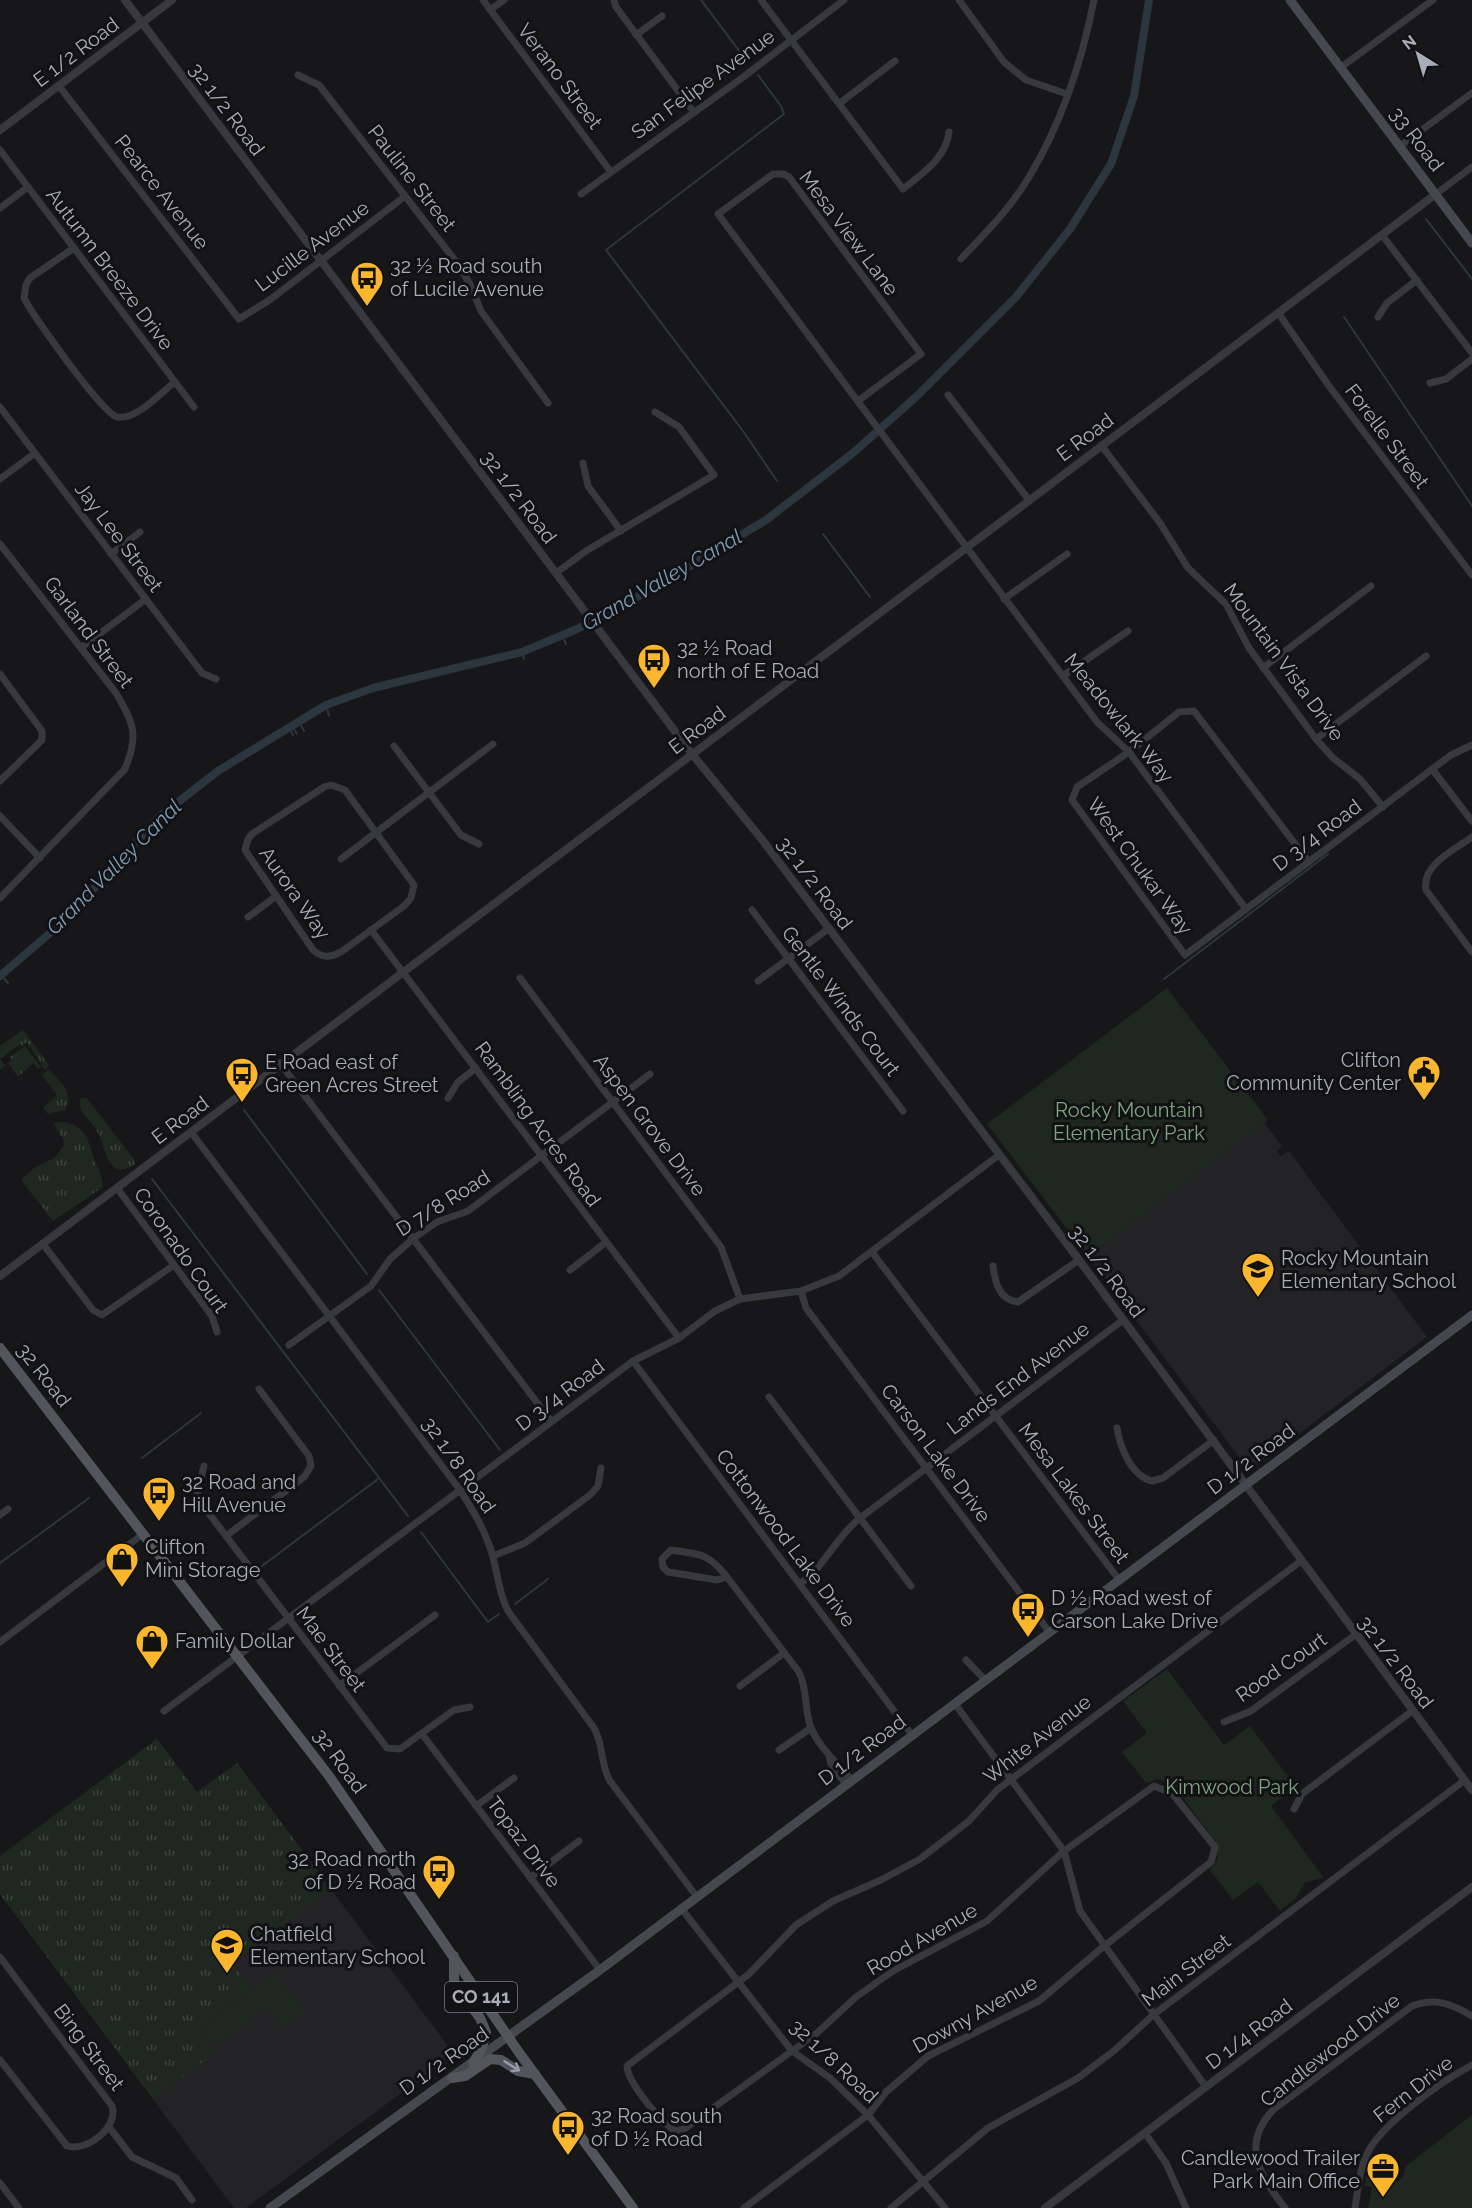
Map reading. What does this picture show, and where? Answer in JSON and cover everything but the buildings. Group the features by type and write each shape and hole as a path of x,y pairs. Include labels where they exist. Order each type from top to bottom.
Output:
{"main road":[{"name":"33 Road","path":"1290,0 1472,243"},
{"name":"D 1/2 Road","path":"270,2208 600,1970 1472,1316"},
{"name":"32 Road","path":"0,1348 336,1785 509,2037 633,2208"},
{"path":"454,1956 454,1982 480,2018 486,2032 482,2049 473,2063"},
{"path":"452,2078 465,2076 490,2060 501,2060 518,2071 535,2074"}],"street":[{"name":"32 1/2 Road","path":"125,0 692,754 760,837 1124,1320 1472,1790"},
{"name":"E 1/2 Road","path":"0,130 172,0"},
{"name":"Verano Street","path":"483,0 611,172"},
{"path":"490,10 504,0"},
{"path":"614,0 616,7 693,111"},
{"path":"761,0 903,189 928,169 947,146 949,132"},
{"name":"San Felipe Avenue","path":"581,194 693,111 742,78 844,0"},
{"path":"959,0 1004,62 1026,80 1067,94"},
{"path":"961,259 1007,209 1029,178 1047,144 1086,38 1094,0"},
{"path":"1340,68 1433,0"},
{"path":"636,35 662,16"},
{"path":"840,104 895,61"},
{"name":"Pauline Street","path":"297,75 320,85 404,197 457,262 470,284 481,311 548,403"},
{"name":"Pearce Avenue","path":"59,86 239,319"},
{"path":"1400,146 1472,93"},
{"name":"Autumn Breeze Drive","path":"0,150 194,407"},
{"name":"E Road","path":"0,1276 1229,348 1280,314 1472,167"},
{"name":"Mesa View Lane","path":"858,401 921,354 789,177 780,173 773,174 718,214 887,442"},
{"path":"0,208 28,187"},
{"name":"Lucille Avenue","path":"239,319 404,197"},
{"path":"1382,235 1472,353"},
{"path":"74,248 30,278 26,285 24,298 78,375 108,413 117,417 134,413 175,381"},
{"path":"1378,317 1387,303 1417,280"},
{"name":"Forelle Street","path":"1280,314 1329,386 1472,575"},
{"path":"1430,383 1446,379 1472,359"},
{"path":"948,395 1029,500"},
{"name":"Jay Lee Street","path":"0,407 202,673 216,679"},
{"path":"556,573 714,475 679,427 656,412"},
{"name":"Meadowlark Way","path":"887,442 1097,722 1129,752 1246,909"},
{"name":"Mountain Vista Drive","path":"1101,445 1160,523 1188,568 1226,604 1248,648 1316,739 1333,758 1360,779 1383,807"},
{"path":"0,479 35,453"},
{"path":"583,463 588,486 621,531"},
{"path":"111,554 140,532"},
{"name":"Garland Street","path":"0,544 116,693 130,717 134,733 134,747 125,769 40,858"},
{"path":"1004,599 1067,554"},
{"path":"1263,668 1371,586"},
{"path":"82,648 146,599"},
{"path":"1063,676 1128,631"},
{"path":"1316,739 1426,656"},
{"path":"0,674 42,731 42,740 0,781"},
{"path":"1129,752 1179,712 1194,711 1308,861"},
{"path":"341,859 493,744"},
{"name":"D 3/4 Road","path":"1185,955 1451,755 1472,745"},
{"path":"394,746 461,835 479,844"},
{"name":"West Chukar Way","path":"1129,752 1077,787 1072,800 1185,955"},
{"path":"1432,769 1472,821"},
{"name":"Aurora Way","path":"371,930 341,952 325,957 313,950 248,858 245,844 252,834 324,787 338,786 345,790 376,832"},
{"path":"0,816 40,858 0,898"},
{"path":"371,930 404,906 413,890 412,879 376,832"},
{"path":"1472,837 1427,872 1424,881 1426,891 1472,952"},
{"path":"248,918 275,897"},
{"name":"Gentle Winds Court","path":"752,910 903,1111"},
{"path":"758,981 828,928"},
{"name":"Rambling Acres Road","path":"371,930 605,1243 679,1338"},
{"name":"Aspen Grove Drive","path":"520,978 721,1247 740,1299"},
{"path":"280,1063 551,1421"},
{"path":"448,1098 458,1082 476,1068"},
{"name":"D 7/8 Road","path":"289,1345 371,1286 390,1258 414,1238 436,1222 468,1211 650,1074"},
{"name":"32 1/8 Road","path":"191,1132 460,1490 480,1521 493,1556 502,1600 508,1611 594,1728 600,1738 603,1766 610,1781 697,1897"},
{"name":"D 3/4 Road","path":"164,1711 633,1361 679,1338 715,1311 740,1299 801,1291 830,1281 872,1252 999,1155"},
{"name":"Coronado Court","path":"117,1188 212,1316 217,1332"},
{"path":"570,1270 605,1243"},
{"path":"42,1244 93,1310 102,1316 174,1265"},
{"name":"Mesa Lakes Street","path":"872,1252 1120,1581"},
{"path":"993,1266 995,1283 1007,1298 1018,1302 1078,1260"},
{"name":"Carson Lake Drive","path":"801,1291 806,1308 1050,1632"},
{"name":"Lands End Avenue","path":"800,1584 815,1571 843,1533 860,1518 1124,1320"},
{"name":"Cottonwood Lake Drive","path":"633,1361 912,1735"},
{"path":"226,1536 304,1477 311,1466 309,1456 259,1389"},
{"path":"769,1397 911,1586"},
{"path":"1117,1428 1120,1448 1141,1476 1152,1481 1163,1478 1214,1440"},
{"name":"Mae Street","path":"204,1466 197,1489 198,1498 387,1748 400,1749 454,1710 470,1707"},
{"path":"493,1556 525,1543 590,1495 598,1486 601,1468"},
{"path":"0,1515 8,1509"},
{"path":"0,1642 143,1534"},
{"path":"727,1577 717,1580 668,1572 663,1568 662,1559 671,1550 708,1556 727,1577 803,1682 811,1728 829,1756 831,1764 849,1783"},
{"name":"White Avenue","path":"627,2066 738,1983 796,1924 833,1901 920,1859 969,1821 997,1790 1011,1779 1301,1561"},
{"path":"339,1686 435,1614"},
{"name":"Rood Court","path":"1224,1722 1251,1711 1355,1635"},
{"path":"740,1686 784,1653"},
{"path":"966,1659 986,1681"},
{"path":"955,1704 1064,1851 1080,1911 1103,1947 1206,2087"},
{"path":"1294,1809 1302,1794 1412,1711"},
{"path":"779,1750 811,1728"},
{"name":"Topaz Drive","path":"422,1734 600,1970"},
{"path":"476,1806 514,1778"},
{"name":"Main Street","path":"891,2208 926,2182 957,2152 988,2128 1078,2078 1115,2050 1153,2015 1465,1780"},
{"name":"Rood Avenue","path":"627,2066 627,2074 632,2082 667,2126 675,2131 684,2129 817,2033 856,1997 892,1971 987,1921 1064,1851 1154,1786"},
{"name":"Downy Avenue","path":"744,2208 868,2115 886,2092 927,2056 1039,2001 1211,1862 1215,1847 1172,1793 1154,1786"},
{"path":"530,1878 579,1841"},
{"name":"D 1/4 Road","path":"1045,2208 1472,1887"},
{"name":"32 1/8 Road","path":"681,1908 792,2051 830,2078 868,2115 926,2182 945,2208"},
{"name":"Bing Street","path":"0,1957 112,2106 114,2118 109,2127"},
{"name":"Candlewood Drive","path":"1285,2208 1263,2180 1256,2157 1259,2133 1274,2110 1412,2006 1441,2002 1456,2006 1472,2016"},
{"path":"0,2060 64,2144 80,2148 109,2127 132,2157 176,2178 192,2200"},
{"name":"Fern Drive","path":"1355,2208 1362,2165 1377,2138 1392,2122 1472,2065"},
{"path":"1145,2133 1166,2163 1186,2208"},
{"path":"0,2183 19,2208"}],"shaded area":[{"name":"Rocky Mountain Elementary School","path":"1264,1122 1282,1146 1277,1151 1280,1156 1289,1151 1427,1337 1256,1466 1245,1465 1088,1256"},
{"name":"Chatfield Elementary School","path":"157,1739 197,1792 237,1763 454,2054 246,2208 234,2208 0,1894 0,1856"}],"green space":[{"name":"Rocky Mountain Elementary Park","path":"1167,988 1268,1120 1088,1256 987,1124"},
{"path":"23,1030 49,1065 45,1070 27,1042 22,1046 20,1044 0,1059 0,1046"},
{"path":"25,1046 41,1067 38,1069 33,1063 18,1077 8,1063 12,1060 10,1057"},
{"path":"0,1059 5,1066 0,1070"},
{"path":"49,1069 67,1093 68,1104 65,1110 48,1114 43,1108 57,1095 42,1075"},
{"path":"86,1097 133,1158 135,1164 126,1169 113,1166 96,1129 81,1108 80,1099"},
{"path":"63,1122 76,1126 84,1133 103,1187 53,1221 21,1180 34,1168 54,1158 63,1147 64,1141 53,1123"},
{"name":"Kimwood Park","path":"1167,1669 1224,1745 1250,1726 1296,1787 1271,1806 1324,1878 1305,1882 1296,1898 1280,1911 1258,1882 1233,1900 1210,1870 1218,1859 1216,1842 1173,1785 1158,1779 1146,1783 1122,1752 1147,1733 1123,1701"},
{"path":"157,1739 197,1792 237,1763 331,1889 232,1963 251,1988 196,2029 214,2054 153,2099 0,1894 0,1856"},
{"path":"275,1973 305,2012 284,2028 267,2007 214,2048 200,2030"},
{"path":"1472,2115 1472,2208 1368,2208 1372,2187 1364,2186 1371,2159 1392,2185 1403,2177 1406,2166"}],"waterway":[{"path":"701,0 746,60"},
{"name":"Grand Valley Canal","path":"0,976 64,921 160,816 218,771 326,705 373,688 522,652 577,629 650,590 766,520 853,453 917,396 1016,297 1070,229 1111,164 1134,96 1149,0"},
{"path":"758,75 781,106 784,114 606,250 743,431 777,481"},
{"path":"1426,219 1472,279"},
{"path":"1344,317 1472,506"},
{"path":"823,534 870,597"},
{"path":"562,635 566,644"},
{"name":"Grand Valley Canal","path":"522,652 524,659"},
{"path":"326,705 329,716"},
{"path":"299,721 304,731"},
{"path":"292,726 297,734"},
{"name":"Grand Valley Canal","path":"289,727 293,735"},
{"path":"1164,979 1328,854"},
{"path":"1,975 8,983"},
{"path":"244,1110 367,1274"},
{"path":"152,1179 408,1516"},
{"path":"379,1290 500,1450"},
{"path":"142,1458 201,1413"},
{"path":"258,1569 378,1479"},
{"path":"0,1563 89,1498"},
{"path":"421,1532 488,1622 499,1614"},
{"path":"515,1604 548,1579"}],"place":[{"name":"32 ½ Road south of Lucile Avenue","path":"367,307"},
{"name":"32 ½ Road north of E Road","path":"654,689"},
{"name":"Clifton Community Center","path":"1424,1101"},
{"name":"E Road east of Green Acres Street","path":"242,1103"},
{"name":"Rocky Mountain Elementary School","path":"1258,1298"},
{"name":"32 Road and Hill Avenue","path":"159,1522"},
{"name":"Clifton Mini Storage","path":"122,1588"},
{"name":"D ½ Road west of Carson Lake Drive","path":"1028,1638"},
{"name":"Family Dollar","path":"152,1670"},
{"name":"32 Road north of D ½ Road","path":"439,1900"},
{"name":"Chatfield Elementary School","path":"227,1974"},
{"name":"32 Road south of D ½ Road","path":"568,2156"},
{"name":"Candlewood Trailer Park Main Office","path":"1383,2198"}]}
